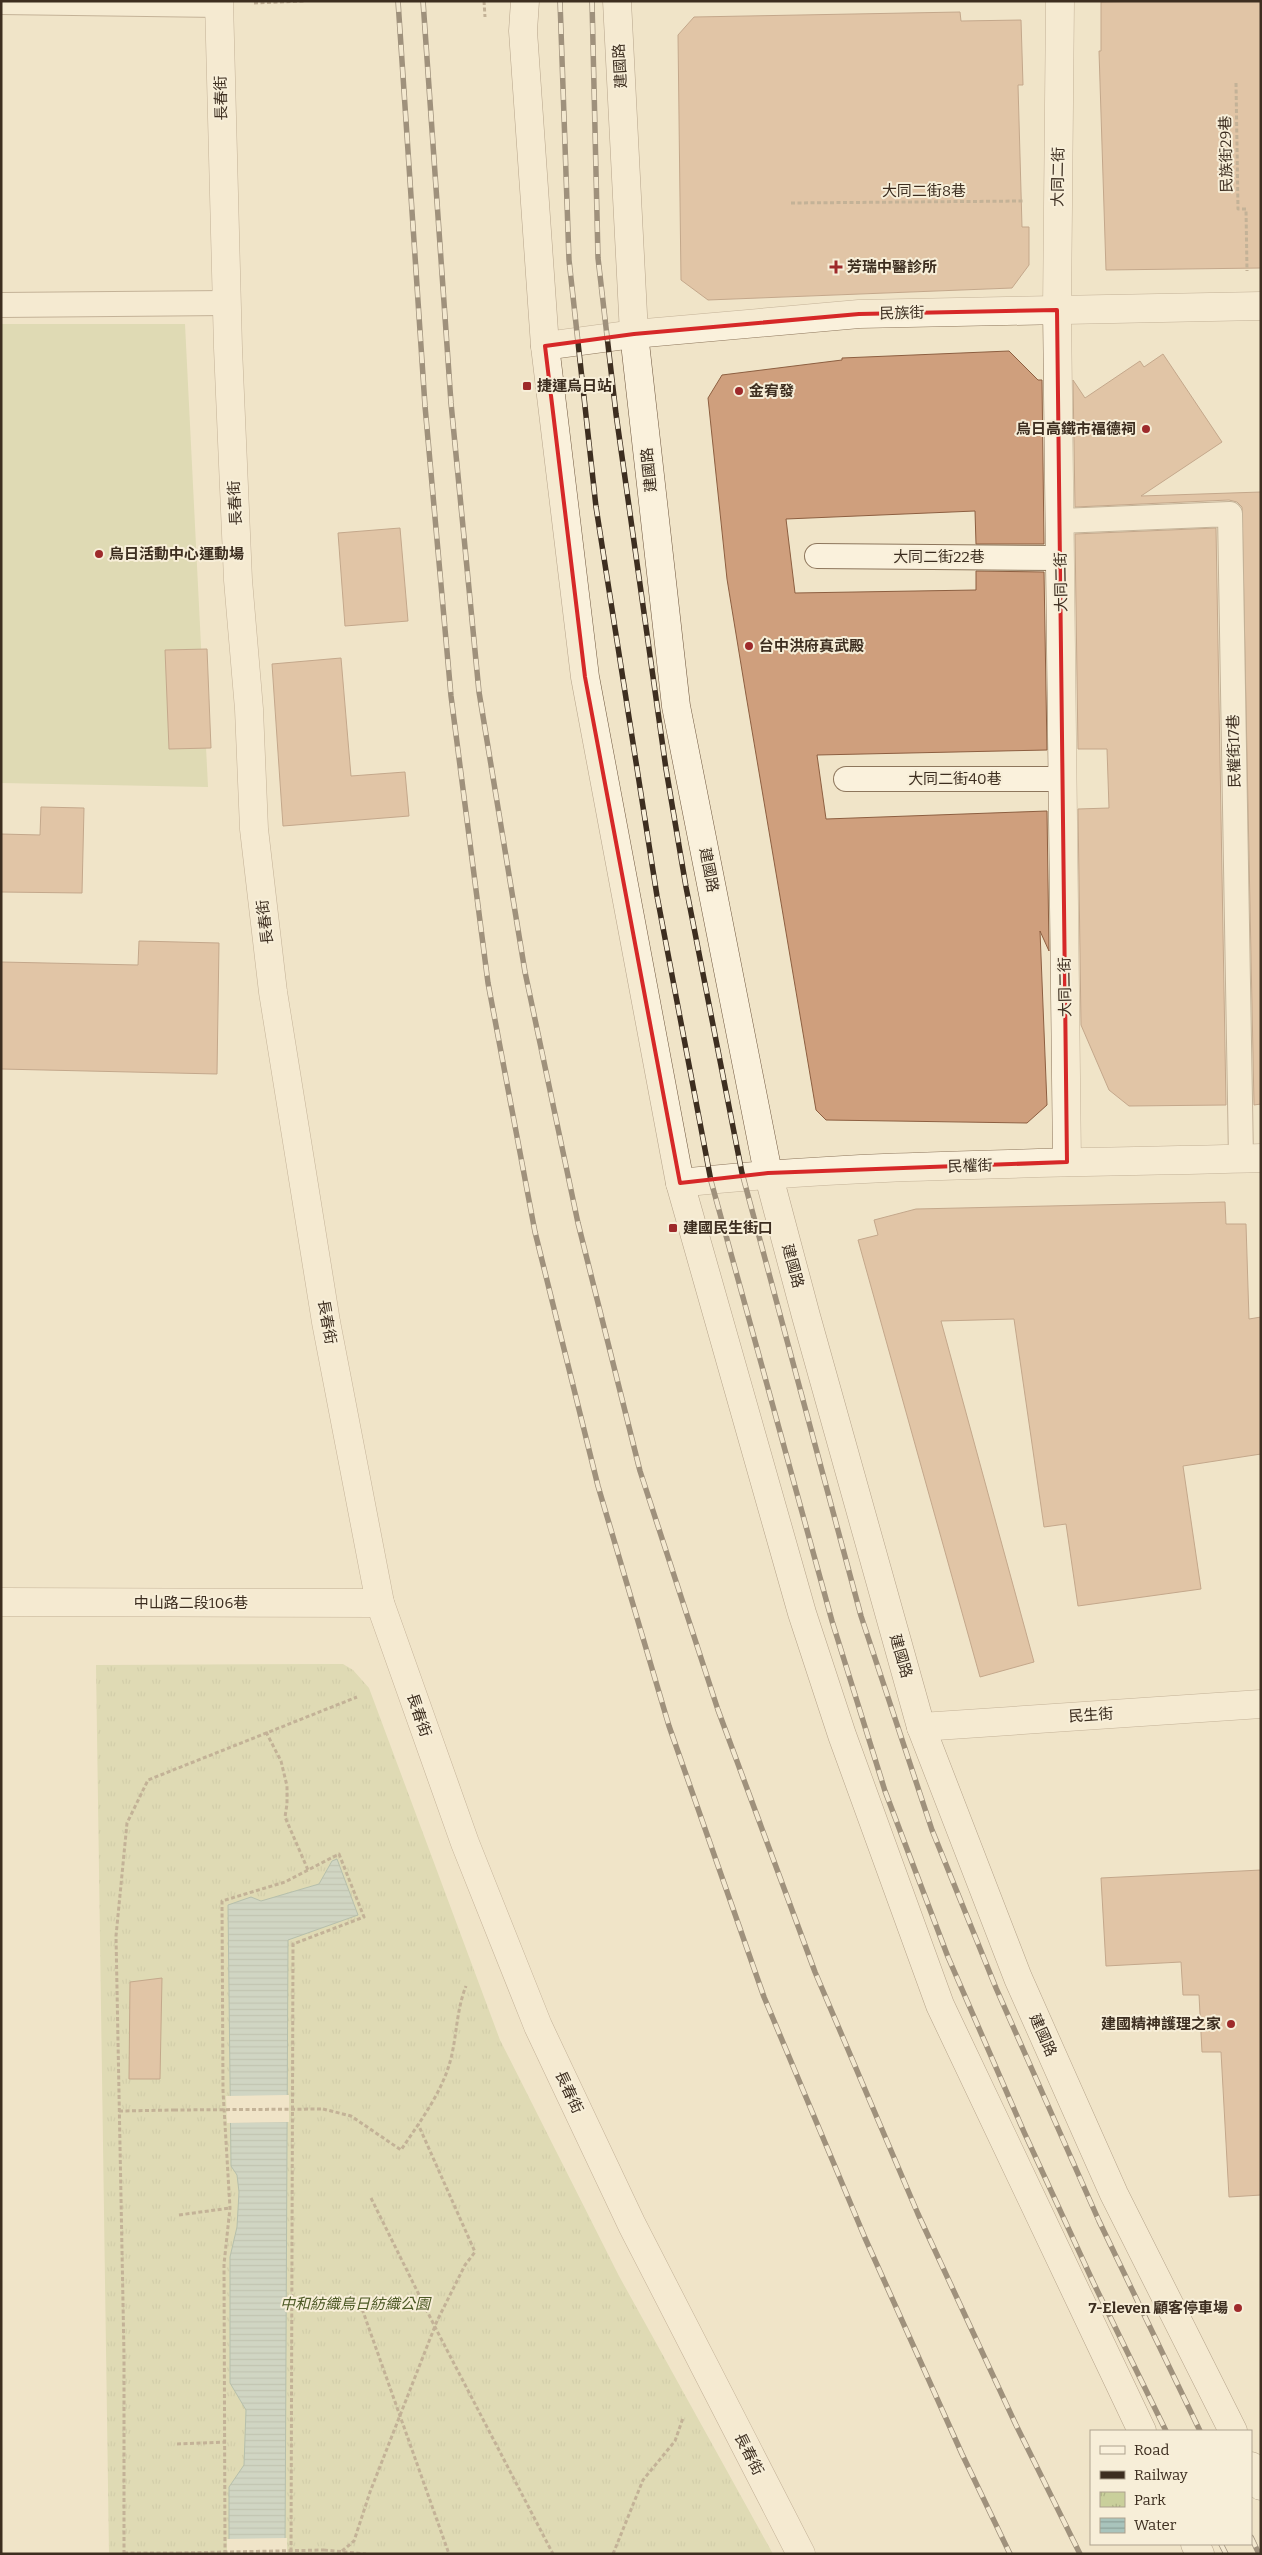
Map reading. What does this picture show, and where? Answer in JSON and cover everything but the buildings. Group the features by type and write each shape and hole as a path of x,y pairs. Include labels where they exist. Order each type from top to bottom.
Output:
{"street":[{"path":"525,1 523,31 545,346 585,677 680,1183 802,1614 842,1735 940,2005 1142,2430"},
{"name":"建國路","path":"618,1 634,334 676,706 768,1173 921,1727 1030,2005 1114,2194 1232,2430"},
{"name":"大同二街","path":"1060,1 1057,310 1067,1162"},
{"name":"長春街","path":"219,3 226,303 238,580 249,709 254,829 273,992 326,1322 380,1603 465,1843 538,2026 632,2225 801,2554"},
{"name":"民族街","path":"545,346 634,334 859,314 1254,306"},
{"name":"民權街","path":"680,1183 768,1173 1067,1162 1251,1159"},
{"name":"中山路二段106巷","path":"1,1602 380,1603"},
{"name":"民生街","path":"921,1727 1261,1704"},
{"path":"1252,2468 1261,2486"}],"lane":[{"path":"1,2 219,3"},
{"path":"1,305 226,303"},
{"name":"民權街17巷","path":"1060,522 1230,514 1251,1159"},
{"name":"大同二街22巷","path":"817,556 1061,558"},
{"name":"大同二街40巷","path":"846,779 1063,779"}],"path":[{"path":"219,3 306,1"},
{"name":"民族街29巷","path":"1236,83 1238,209 1246,209 1254,306"},
{"name":"大同二街8巷","path":"791,203 1058,201"},
{"path":"356,1697 148,1780 127,1823 116,1936 124,2355 124,2553 324,2550 366,2554"},
{"path":"266,1732 281,1761 287,1786 287,1804 284,1816 308,1870"},
{"path":"225,2554 224,2264 230,2208 223,2091 222,1900 284,1882 339,1854 364,1917 293,1944 291,2554"},
{"path":"119,2111 323,2109 351,2116 401,2150 418,2124 450,2062 459,2004 466,1986"},
{"path":"342,2551 354,2540 370,2492 435,2327 464,2265 474,2252 418,2124"},
{"path":"371,2198 435,2327 553,2554"},
{"path":"179,2215 230,2208"},
{"path":"360,2303 399,2418 449,2554"},
{"path":"613,2554 643,2480 675,2441 683,2418"},
{"path":"177,2444 226,2442"}],"highlighted area":[{"path":"1057,310 1067,1162 768,1173 680,1183 585,677 545,346 634,334 859,314"}],"green space":[{"name":"烏日活動中心運動場","path":"1,324 185,324 208,787 1,783"},
{"name":"中和紡織烏日紡織公園","path":"343,1664 353,1670 369,1688 500,2040 619,2276 773,2554 109,2554 96,1665"}],"water":[{"path":"337,1859 358,1915 288,1940 285,2554 229,2554 229,2487 244,2465 246,2410 230,2383 230,2257 237,2227 239,2192 237,2175 231,2166 228,1905 251,1897 261,1901 319,1884 332,1861"}],"pier":[{"path":"289,2095 289,2122 227,2123 226,2096"},
{"path":"287,2538 287,2554 227,2554 227,2539"}],"railway":[{"path":"398,1 425,406 451,696 488,983 535,1232 598,1486 669,1726 764,1997 865,2238 962,2454 1010,2554"},
{"path":"423,1 451,403 479,692 525,972 578,1223 640,1471 718,1710 815,1972 918,2214 1016,2425 1080,2554"},
{"path":"560,1 569,260 596,507 657,896 711,1181 832,1621 885,1791 948,1957 1024,2132 1094,2284 1166,2430"},
{"path":"592,1 598,258 616,414 666,769 686,887 742,1173 861,1616 932,1830 996,1988 1099,2221 1200,2430"},
{"path":"1252,2539 1259,2554"},
{"path":"1222,2545 1226,2554"}],"place":[{"name":"芳瑞中醫診所","path":"836,267"},
{"name":"捷運烏日站","path":"527,386"},
{"name":"金宥發","path":"739,391"},
{"name":"烏日高鐵市福德祠","path":"1146,429"},
{"name":"烏日活動中心運動場","path":"99,554"},
{"name":"台中洪府真武殿","path":"749,646"},
{"name":"建國民生街口","path":"673,1228"},
{"name":"建國精神護理之家","path":"1231,2024"},
{"name":"7-Eleven 顧客停車場","path":"1238,2308"}]}
